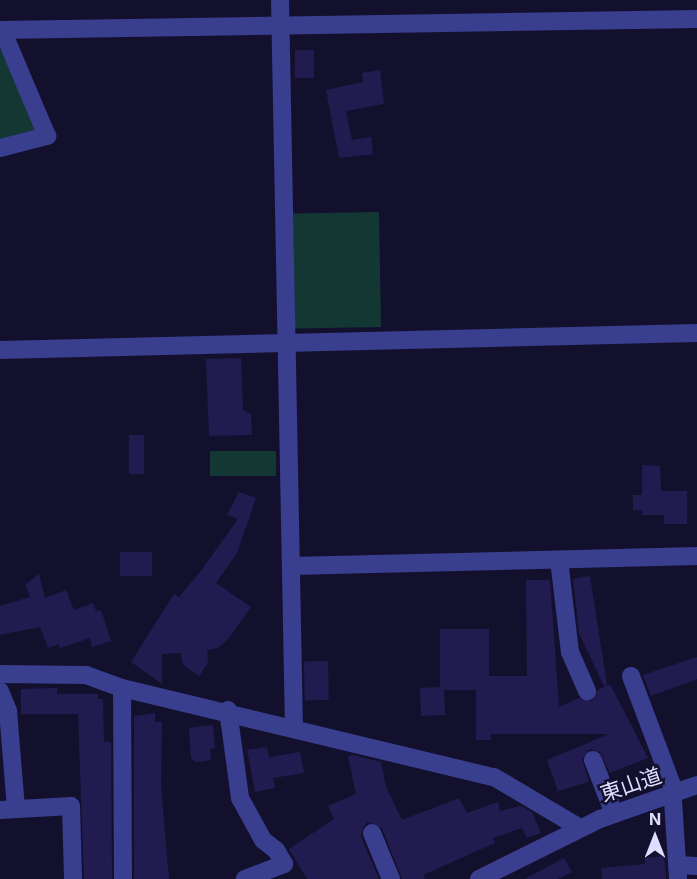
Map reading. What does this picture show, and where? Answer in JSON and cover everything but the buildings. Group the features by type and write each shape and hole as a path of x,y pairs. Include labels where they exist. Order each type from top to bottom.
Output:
{"street":[{"path":"280,0 294,726"},
{"path":"0,148 47,136 2,31 697,19"},
{"path":"0,350 697,333"},
{"path":"291,566 697,556"},
{"path":"560,560 570,652 586,691"},
{"path":"0,674 86,675 122,688 228,710 494,777 579,828"},
{"path":"631,676 672,785 670,795 677,872 697,866"},
{"path":"122,688 123,879"},
{"path":"0,691 8,711 8,810 71,806 73,879"},
{"path":"228,710 240,798 263,840 276,850 284,864 245,879"},
{"path":"593,760 614,814"},
{"name":"東山道","path":"479,879 579,828 697,785"},
{"path":"372,833 391,879"}],"green space":[{"path":"0,49 36,120 35,131 0,143"},
{"path":"379,212 381,327 295,328 293,214"},
{"path":"210,451 276,451 276,476 210,476"}]}
